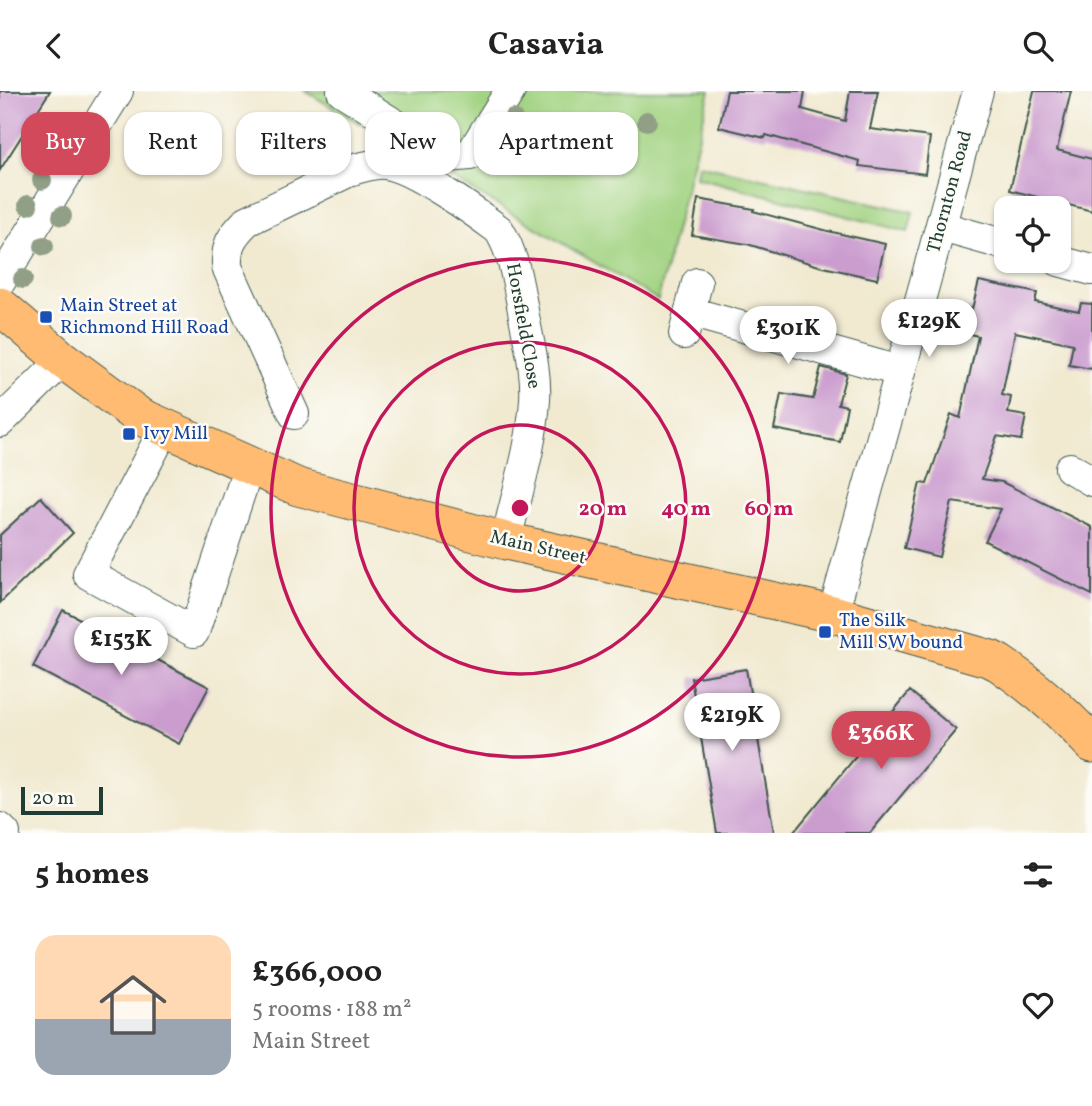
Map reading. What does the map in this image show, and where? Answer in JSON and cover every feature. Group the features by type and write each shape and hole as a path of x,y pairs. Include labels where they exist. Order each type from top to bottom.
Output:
{"main road":[{"name":"Main Street","path":"0,306 63,360 139,416 298,487 506,541 833,614 999,663 1048,698 1092,744"}],"street":[{"path":"0,282 118,91"},
{"path":"342,91 447,157 470,155 510,91"},
{"name":"Thornton Road","path":"833,614 899,371 942,227 973,92"},
{"name":"Horsfield Close","path":"294,414 227,267 226,250 234,233 247,221 352,170 383,164 402,168 499,230 508,244 514,265 534,371 535,399 531,430 506,541"},
{"path":"942,227 994,242"},
{"path":"1071,264 1092,270"},
{"path":"697,283 687,323 899,371"},
{"path":"0,422 63,360"},
{"path":"165,428 88,573 194,632 249,466"},
{"path":"0,828 5,833"}],"green space":[{"path":"305,91 710,91 658,300 447,175 460,175 460,112 365,112 365,127 351,118 351,112 340,112"},
{"path":"698,164 913,212 908,232 696,177"}],"building":[{"path":"0,91 50,91 37,112 21,112 21,137 0,170"},
{"path":"727,91 805,91 802,109 845,121 850,91 878,91 870,129 930,137 925,174 859,166 860,161 766,135 765,138 719,127"},
{"path":"1034,91 1071,91 1057,150 1092,159 1092,211 1071,206 1071,196 1033,196 1010,190"},
{"path":"698,199 754,209 753,211 885,244 877,279 819,266 747,244 692,235"},
{"path":"979,281 1037,293 1035,302 1079,311 1081,303 1092,304 1092,369 1069,365 1073,344 1015,332 1002,395 1011,397 1008,413 1026,416 1021,440 997,436 982,479 1002,482 1092,527 1092,595 985,541 1001,509 952,502 939,557 904,548 920,483 927,484 951,414 960,418 978,336 961,332 967,308 972,309"},
{"path":"821,367 846,374 838,404 847,406 840,442 774,429 781,394 813,399"},
{"path":"41,497 73,533 0,603 0,535"},
{"path":"63,610 209,687 179,744 33,667"},
{"path":"746,669 774,833 717,833 691,678"},
{"path":"910,691 956,730 870,833 793,833"}],"place":[{"name":"Main Street at Richmond Hill Road","path":"46,317"},
{"name":"Ivy Mill","path":"129,434"},
{"name":"The Silk Mill SW bound","path":"825,632"}]}
